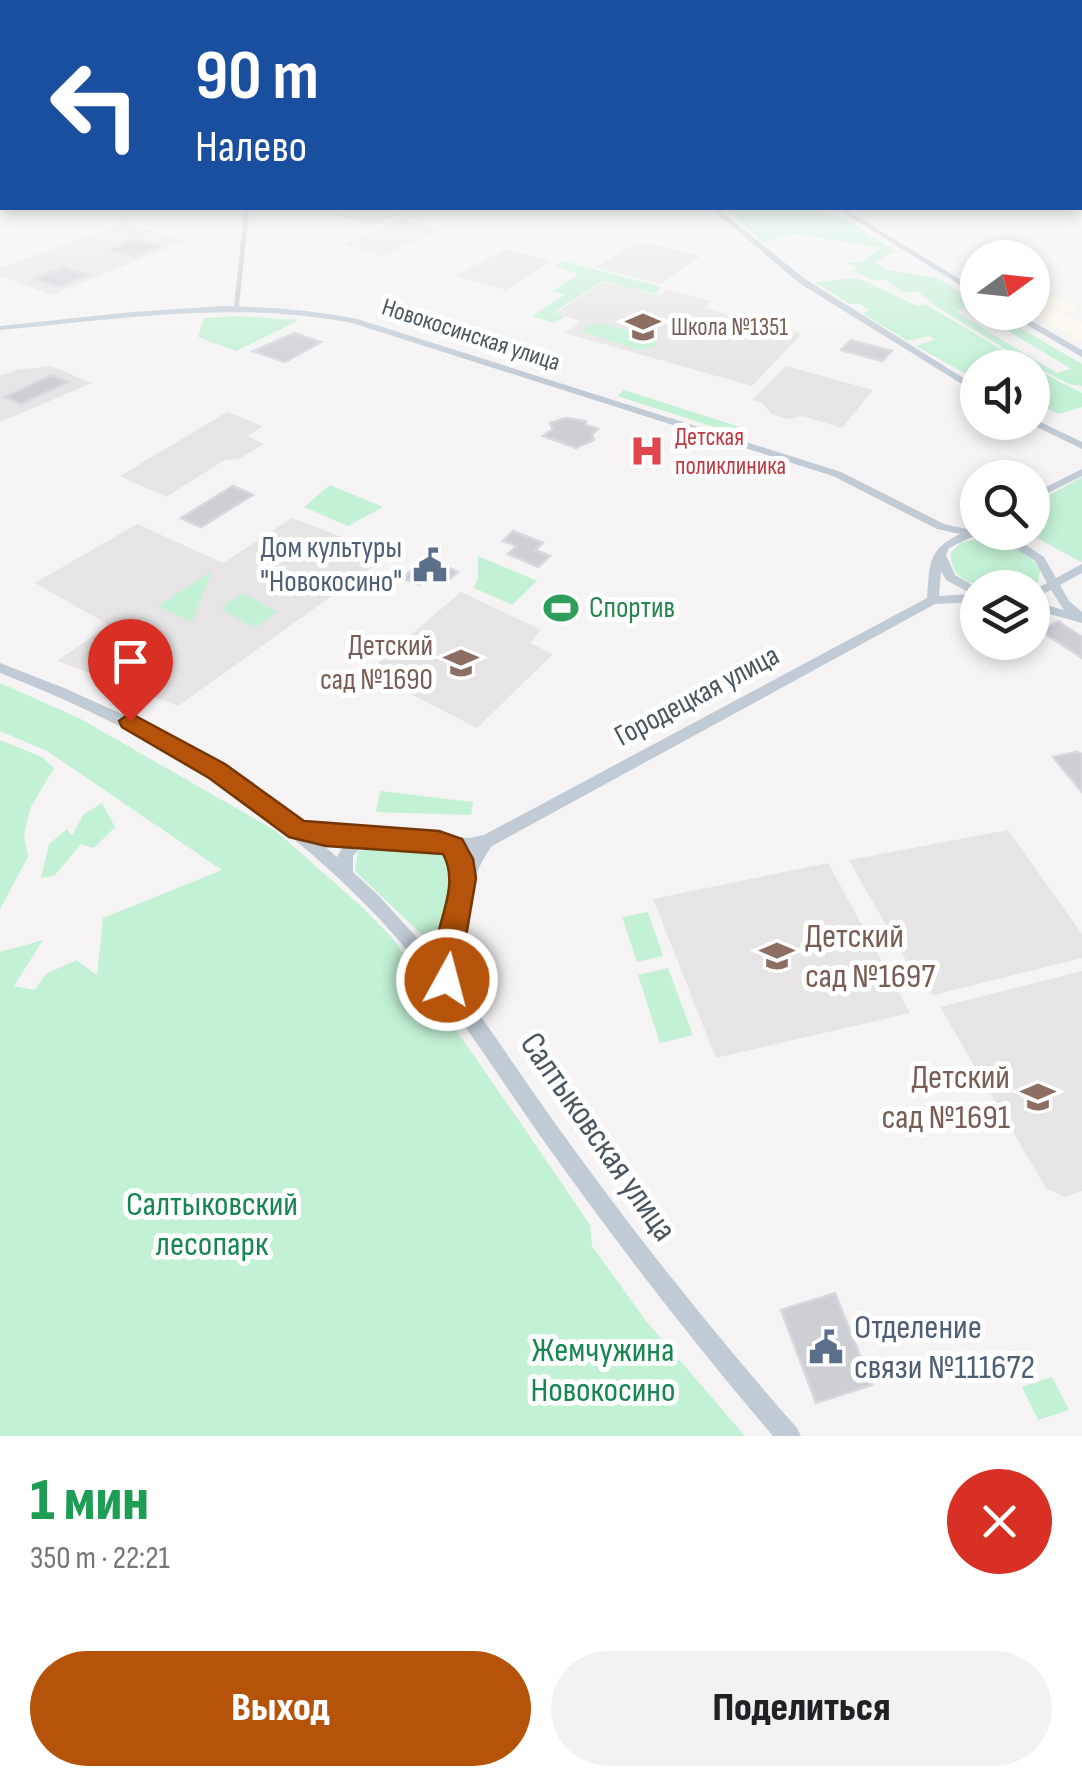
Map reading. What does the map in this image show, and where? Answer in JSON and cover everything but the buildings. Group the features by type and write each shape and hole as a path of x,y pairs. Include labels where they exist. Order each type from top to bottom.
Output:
{"street":[{"path":"236,310 243,248"},
{"path":"762,248 802,281 960,379"},
{"path":"904,248 960,283"},
{"name":"Новокосинская улица","path":"0,328 236,310 310,313 363,323 837,474 941,527 960,529"},
{"path":"1040,330 1082,354"},
{"path":"1050,430 1082,446"},
{"path":"1050,489 1082,472"},
{"path":"909,510 929,529 950,577 960,583"},
{"path":"960,536 941,552 932,600 960,597"},
{"path":"954,539 960,538"},
{"path":"1050,583 1082,568"},
{"path":"1050,591 1082,620"},
{"name":"Городецкая улица","path":"487,841 932,600"},
{"path":"1050,609 1082,620"},
{"name":"Салтыковская улица","path":"0,668 91,702 223,775 285,822 397,926 459,1000 661,1286 789,1436"},
{"path":"285,822 315,834 487,841"},
{"path":"348,881 342,864 351,846 360,840 386,838"},
{"path":"459,1000 446,974 454,926 469,863 487,841"},
{"path":"439,842 449,844 458,854 463,878 461,896"},
{"path":"397,926 417,944 430,947 442,942 454,926"}],"shaded area":[{"path":"55,248 168,248 52,295 0,276 0,268"},
{"path":"354,248 400,248 383,256"},
{"path":"627,248 668,248 701,256 661,284 596,267"},
{"path":"505,249 552,261 506,290 455,276"},
{"name":"Школа №1351","path":"604,282 659,296 668,290 711,301 704,308 802,334 752,386 565,333 580,321 555,313"},
{"path":"1050,295 1079,307 1064,314 1082,322 1082,342 1050,324"},
{"path":"51,366 92,383 0,422 0,376"},
{"path":"786,366 873,390 842,428 803,416 787,419 752,400"},
{"path":"227,412 263,426 247,436 264,444 241,458 225,460 166,497 120,476"},
{"path":"292,518 389,555 178,706 57,661 109,625 35,583 137,524 223,563"},
{"name":"Детский сад №1690","path":"461,592 541,630 530,643 553,654 477,728 368,672"},
{"path":"1008,830 1082,934 1082,958 934,995 921,987 849,860"},
{"name":"Детский сад №1697","path":"828,863 910,1013 716,1058 653,899"},
{"name":"Детский сад №1691","path":"1082,971 1082,1191 1065,1197 1046,1188 940,1007"}],"green space":[{"path":"881,248 890,248 895,251 876,262 886,270 938,278 960,293 960,310 956,312 960,321 918,291 904,293 885,279 874,281 852,270 857,268 848,263 861,262"},
{"path":"563,261 662,287 654,294 603,281 554,312 564,317 554,323 532,316 565,295 552,291 579,274 555,266"},
{"path":"858,278 917,306 925,304 960,325 960,330 969,330 1002,350 960,350 960,371 916,346 936,339 929,336 908,341 863,314 869,310 858,303 849,304 815,282"},
{"path":"204,318 299,320 236,351 198,337"},
{"path":"602,323 651,338 659,345 639,350 583,332 587,325"},
{"path":"974,330 986,330 1019,350 1006,350"},
{"path":"1007,330 1023,330 1082,364 1082,386 1050,374 1050,369 1057,373 1071,369 1050,356 1050,350 1040,350"},
{"path":"1050,377 1082,393 1082,407 1058,414 1050,410"},
{"path":"624,390 743,428 737,434 617,396"},
{"path":"1082,477 1081,562 1050,545 1050,495"},
{"path":"330,485 383,507 348,526 304,507"},
{"path":"960,544 960,550 1019,550 1040,570 960,570 960,576 953,566 951,552"},
{"path":"478,556 537,581 512,605 474,588"},
{"path":"212,571 192,622 158,606"},
{"path":"243,593 277,612 254,628 220,608"},
{"path":"120,629 153,647 131,661 99,644"},
{"name":"Салтыковский лесопарк","path":"0,683 79,718 276,831 363,908 393,939 522,1125 590,1225 592,1246 646,1321 745,1436 0,1436 0,952 43,940 14,986 35,990 46,974 76,960 97,975 103,918 222,870 47,751 0,731"},
{"path":"0,740 42,757 54,768 31,807 24,834 28,857 0,909"},
{"path":"380,791 473,802 471,815 376,812"},
{"path":"102,803 115,827 94,848 81,844 54,876 41,878 49,844 67,829 72,836 83,815"},
{"path":"385,847 441,851 449,858 450,904 436,933 427,937 420,933 355,871 358,851"},
{"path":"648,912 663,956 637,962 622,917"},
{"path":"668,968 693,1035 660,1043 638,975"},
{"path":"1052,1377 1069,1410 1038,1420 1022,1387"}],"place":[{"name":"Школа №1351","path":"643,327"},
{"name":"Детская поликлиника","path":"647,451"},
{"name":"Дом культуры \"Новокосино\"","path":"430,565"},
{"name":"Спортив","path":"561,608"},
{"name":"Детский сад №1690","path":"461,663"},
{"name":"Детский сад №1697","path":"777,956"},
{"name":"Детский сад №1691","path":"1038,1097"},
{"name":"Отделение связи №111672","path":"826,1347"}],"route":[{"path":"130,721 217,771 298,830 326,836 452,846 460,859 463,878 446,957 447,980"}],"park label":[{"name":"Жемчужина Новокосино","path":"603,1370"}]}
